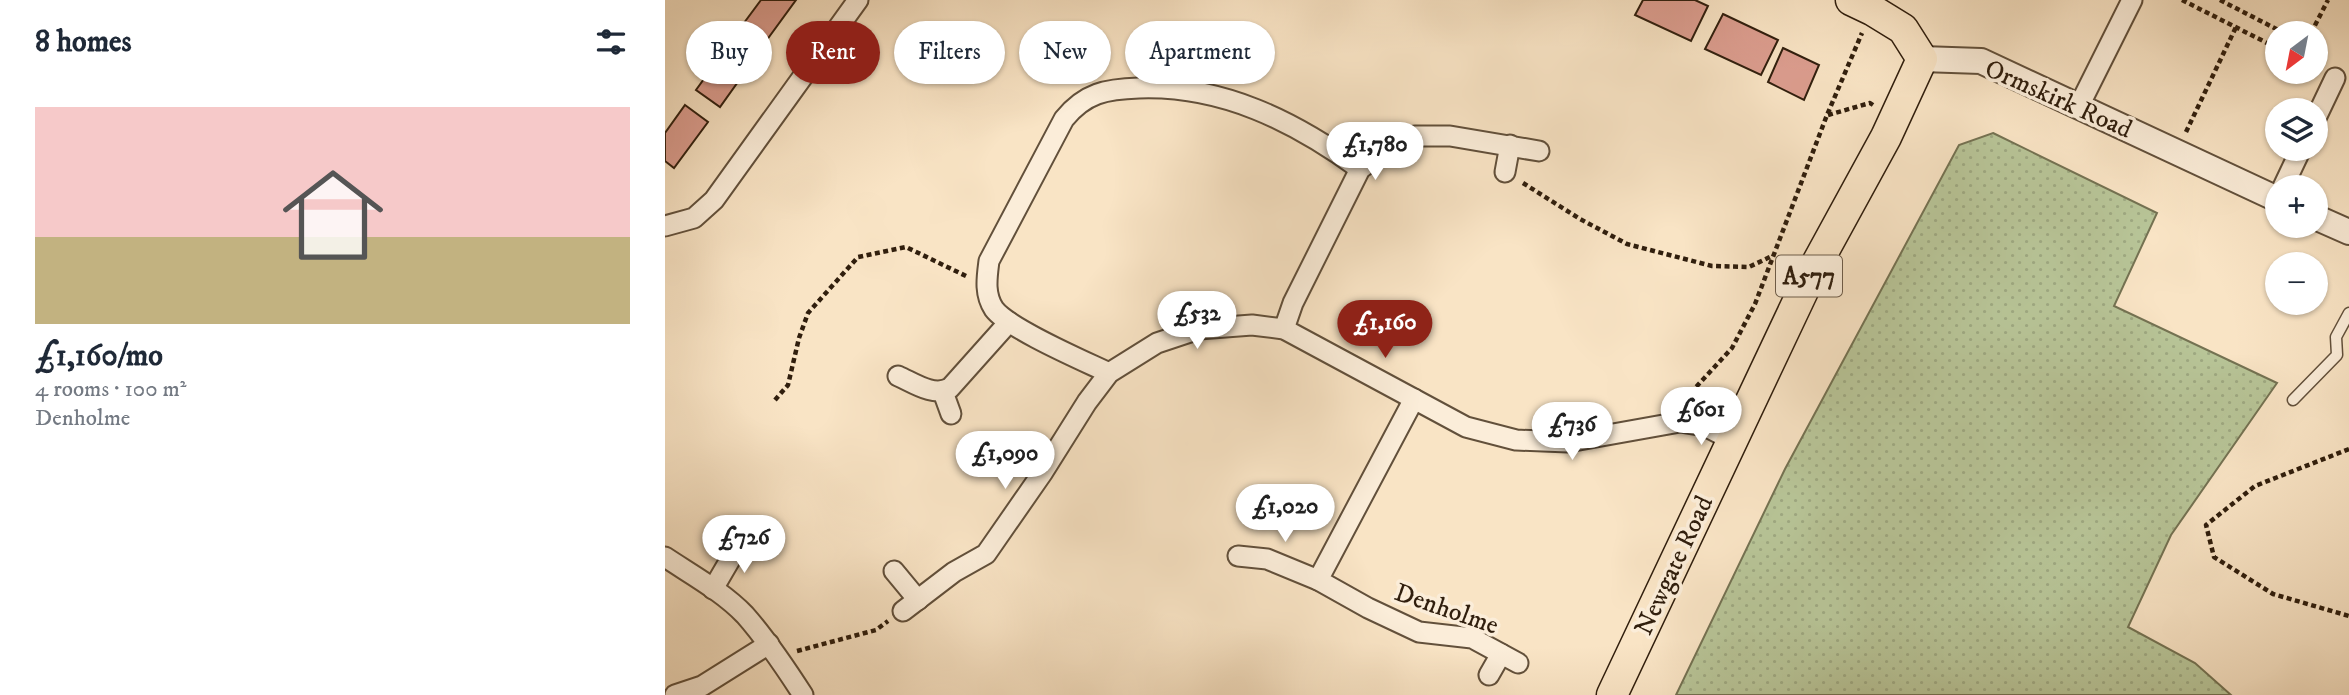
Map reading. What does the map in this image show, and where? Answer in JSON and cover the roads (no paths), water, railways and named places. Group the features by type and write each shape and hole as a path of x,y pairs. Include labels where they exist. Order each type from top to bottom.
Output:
{"main road":[{"path":"1861,5 1903,29 1922,59"},
{"name":"Newgate Road","path":"1612,695 1809,276 1896,117 1922,59"}],"street":[{"path":"665,226 694,218 714,200 859,0"},
{"path":"2078,106 2132,0"},
{"name":"Ormskirk Road","path":"1922,59 1981,61 2265,193"},
{"path":"2325,98 2335,78"},
{"path":"1109,373 1009,322 994,309 986,286 989,261 1063,119 1073,108 1093,94 1113,89 1163,87 1201,91 1251,107 1294,125 1360,169"},
{"path":"1285,328 1293,303 1360,169 1387,149 1415,136 1450,136 1539,150"},
{"path":"1505,172 1510,145"},
{"path":"2328,223 2349,232"},
{"path":"898,376 933,391 943,392 950,388 1009,322"},
{"path":"894,570 910,605 954,572 986,554 1109,373 1157,343 1199,329 1252,325 1285,328 1466,427 1516,440 1568,442 1680,422 1705,426 1732,440"},
{"path":"943,392 951,414"},
{"path":"1318,580 1414,399"},
{"path":"713,589 741,541"},
{"name":"Denholme","path":"1238,555 1267,559 1318,580 1419,632 1472,638 1510,659 1489,675"},
{"path":"665,557 713,589 743,614 773,650 803,695"},
{"path":"675,695 702,686 773,650"}],"lane":[{"path":"2293,400 2337,355 2336,337 2349,313"}]}
